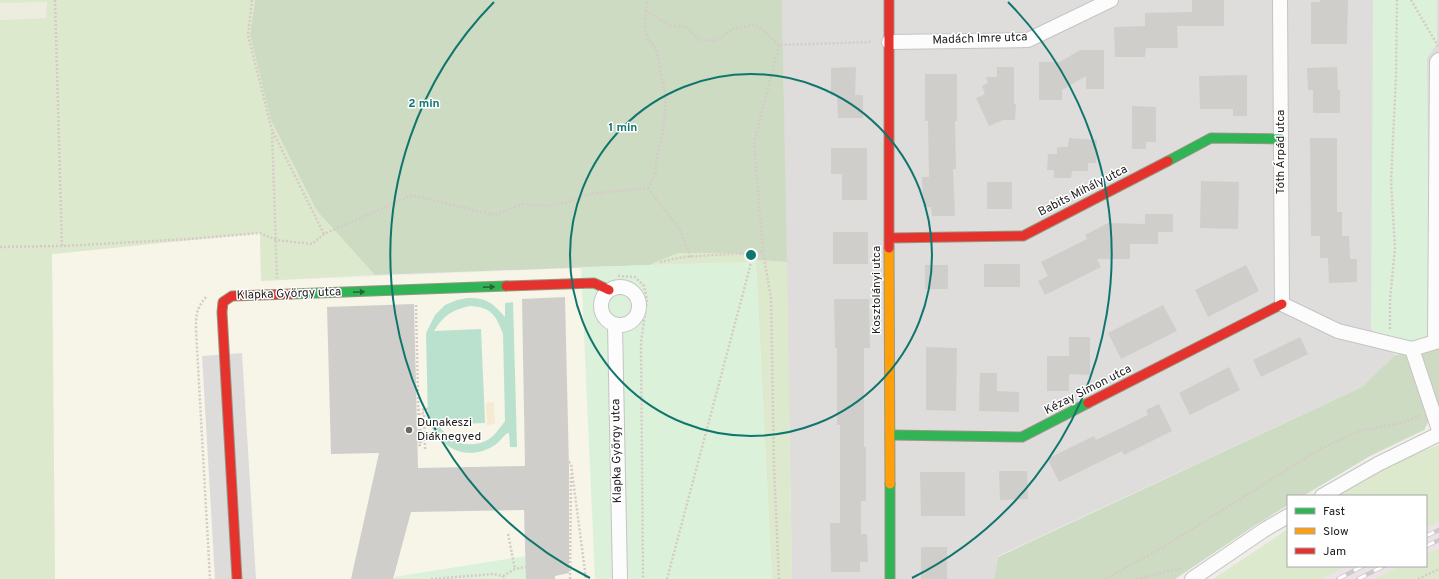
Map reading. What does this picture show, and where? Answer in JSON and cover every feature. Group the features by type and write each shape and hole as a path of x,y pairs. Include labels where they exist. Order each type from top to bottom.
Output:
{"street":[{"name":"Kosztolányi utca","path":"888,0 890,579"},
{"name":"Madách Imre utca","path":"889,42 1028,40 1111,0"},
{"name":"Tóth Árpád utca","path":"1280,0 1282,304"},
{"path":"1282,304 1338,331 1412,349 1437,341 1437,62 1439,60"},
{"name":"Babits Mihály utca","path":"889,238 1023,236 1212,138 1281,139"},
{"name":"Klapka György utca","path":"237,579 222,312 223,302 232,296 594,283 609,290 614,288 627,288 636,297 638,303 636,315 632,320 627,323 615,324 620,579"},
{"path":"609,290 602,300 601,306 605,317 609,322 615,324"},
{"name":"Kézay Simon utca","path":"890,435 1022,437 1282,304"},
{"path":"1412,349 1439,430"},
{"path":"1324,495 1378,464 1439,434"},
{"path":"1190,574 1287,517"}],"path":[{"path":"56,0 62,246"},
{"path":"252,0 248,35 272,130 278,280"},
{"path":"647,0 645,26 647,37 656,49 666,98 663,133 657,155 655,175 648,188"},
{"path":"1389,343 1390,300 1395,248 1391,182 1396,76 1396,0"},
{"path":"1411,0 1439,48"},
{"path":"646,11 671,26 686,26 700,40 716,41 732,29 754,25 761,28 779,45 889,42"},
{"path":"779,45 754,143 763,252 771,298 774,468 779,579"},
{"path":"272,130 324,234"},
{"path":"0,247 62,246 189,239 260,233 276,240 312,244 324,234 412,195 494,215 523,204 547,206 568,202 589,194 648,188"},
{"path":"648,188 680,230 690,256"},
{"path":"660,262 690,256 763,252"},
{"path":"667,579 750,267 752,253"},
{"path":"616,276 635,277 644,286 647,300 640,342 643,579"},
{"path":"210,293 200,304 196,314 210,579"},
{"path":"416,304 419,445 421,445 420,413 424,413 425,448"},
{"path":"418,410 428,409"},
{"path":"1105,579 1160,549 1320,449 1359,431 1401,423 1432,411"},
{"path":"559,445 561,453 571,464 586,579"},
{"path":"570,579 571,464"},
{"path":"508,534 515,569"},
{"path":"431,579 493,574 503,578 515,569 526,567"},
{"path":"1136,579 1180,568 1190,574"},
{"path":"1418,579 1439,569"}],"shaded area":[{"path":"782,0 1439,0 1439,347 1430,350 1395,355 1362,387 998,556 994,579 792,579"},
{"path":"47,2 46,18 0,20 0,3"},
{"name":"Dunakeszi Diáknegyed","path":"260,233 261,281 649,265 772,579 55,579 52,254"},
{"path":"242,353 256,579 215,579 202,356"},
{"path":"1439,522 1439,548 1427,554 1427,528"},
{"path":"1345,567 1398,567 1373,579 1322,579"}],"green space":[{"path":"0,0 255,0 250,34 317,211 375,275 261,281 260,233 52,254 55,579 0,579 0,20 46,18 47,2 0,3"},
{"path":"255,0 782,0 787,262 758,260 735,253 678,253 649,265 375,275 317,211 271,120 250,34"},
{"path":"1373,0 1437,0 1437,44 1427,58 1430,350 1395,355 1371,329"},
{"path":"678,253 735,253 758,260 787,262 792,579 772,579 756,262 649,265"},
{"path":"756,262 772,579 595,579 581,267"},
{"path":"474,298 484,300 497,308 505,317 505,303 513,302 517,447 510,447 509,433 495,445 485,450 474,453 455,450 439,438 428,420 426,333 435,315 445,305 457,300","holes":["470,306 483,308 492,313 503,334 505,421 489,439 484,442 467,444 457,442 452,439 438,425 485,423 481,329 434,331 441,321 453,311"]},
{"path":"1439,347 1439,414 1430,418 1424,430 1370,456 1305,495 1287,495 1287,506 1175,579 994,579 998,557 1362,387 1395,355 1430,350"},
{"path":"1439,445 1439,522 1427,528 1427,495 1339,495 1381,467"},
{"path":"1287,530 1287,567 1345,567 1322,579 1213,579"},
{"path":"1439,548 1439,579 1373,579 1398,567 1427,567 1427,554"},
{"path":"526,556 526,579 393,579 394,577"}],"sand":[{"path":"494,402 495,424 487,425 486,403"}],"building":[{"path":"1192,0 1224,0 1224,26 1177,26 1178,48 1146,48 1145,57 1115,57 1114,27 1145,26 1145,13 1192,12"},
{"path":"1320,0 1348,0 1347,44 1311,44 1311,2 1320,2"},
{"path":"1080,50 1104,50 1104,89 1086,89 1086,76 1062,90 1062,100 1039,100 1039,62 1060,62"},
{"path":"856,67 855,95 863,95 863,118 838,118 837,95 831,96 831,68"},
{"path":"997,67 1014,67 1014,104 1016,104 1015,120 1003,120 989,126 976,98 985,94 982,86 988,83 986,77 997,77"},
{"path":"1337,67 1338,90 1340,90 1340,113 1313,113 1313,90 1308,90 1307,68"},
{"path":"925,74 957,74 957,121 955,121 956,169 953,169 955,216 932,216 931,207 923,207 922,177 929,177 928,121 925,121"},
{"path":"1247,75 1247,116 1233,116 1233,109 1200,109 1199,76"},
{"path":"1132,106 1156,107 1156,142 1146,142 1146,149 1132,149"},
{"path":"1069,138 1097,140 1096,163 1088,163 1088,171 1072,171 1071,178 1054,178 1054,170 1047,170 1048,154 1057,154 1057,147 1068,147"},
{"path":"1310,138 1337,138 1337,212 1342,212 1342,236 1349,236 1350,259 1357,259 1357,282 1329,283 1328,258 1320,258 1320,236 1311,236"},
{"path":"831,148 867,148 867,200 842,200 842,174 831,174"},
{"path":"1201,181 1239,182 1238,229 1200,228"},
{"path":"987,182 1012,182 1012,209 987,209"},
{"path":"1145,214 1173,214 1173,232 1158,232 1158,244 1130,244 1130,259 1097,259 1101,267 1045,295 1038,281 1048,276 1041,262 1087,239 1085,235 1108,223 1145,224"},
{"path":"833,232 868,232 868,264 833,264"},
{"path":"984,264 1020,264 1020,287 984,287"},
{"path":"925,265 948,265 948,289 925,289"},
{"path":"1246,265 1259,291 1208,317 1195,290"},
{"path":"565,297 569,468 569,573 555,576 555,579 526,579 524,510 411,512 393,579 351,579 379,453 331,454 327,307 414,304 418,468 525,466 522,299"},
{"path":"834,299 869,299 870,348 864,348 864,447 866,447 866,501 861,501 861,534 867,534 868,562 860,562 860,572 831,572 830,523 840,523 840,425 837,425 837,348 835,348"},
{"path":"1163,305 1177,331 1121,359 1108,333"},
{"path":"1069,337 1090,337 1090,375 1069,374 1069,391 1047,391 1047,356 1069,356"},
{"path":"1300,337 1308,354 1261,377 1253,360"},
{"path":"926,347 957,348 956,411 926,410"},
{"path":"1229,367 1240,390 1190,415 1179,393"},
{"path":"980,373 997,373 997,391 1019,392 1019,412 979,411"},
{"path":"1159,404 1172,431 1124,455 1122,451 1059,482 1049,462 1049,458 1094,436 1096,440 1148,415 1146,410"},
{"path":"999,471 1027,471 1028,499 1000,500"},
{"path":"920,472 965,472 965,516 921,516"},
{"path":"921,547 947,547 947,579 921,579"}],"railway":[{"path":"1427,536 1439,530"},
{"path":"1427,546 1439,540"},
{"path":"1338,579 1361,567"},
{"path":"1358,579 1382,567"}],"traffic: fast":[{"path":"1168,161 1211,138 1281,139"},
{"path":"291,294 506,286"},
{"path":"890,435 1022,437 1088,403"},
{"path":"890,484 890,579"}],"traffic: slow":[{"path":"889,248 890,484"}],"traffic: jam":[{"path":"889,0 889,248"},
{"path":"889,238 1023,236 1168,161"},
{"path":"506,286 594,283 609,290"},
{"path":"237,579 222,312 223,302 232,296 291,294"},
{"path":"1088,403 1282,304"}],"place":[{"name":"Dunakeszi Diáknegyed","path":"409,430"}]}
